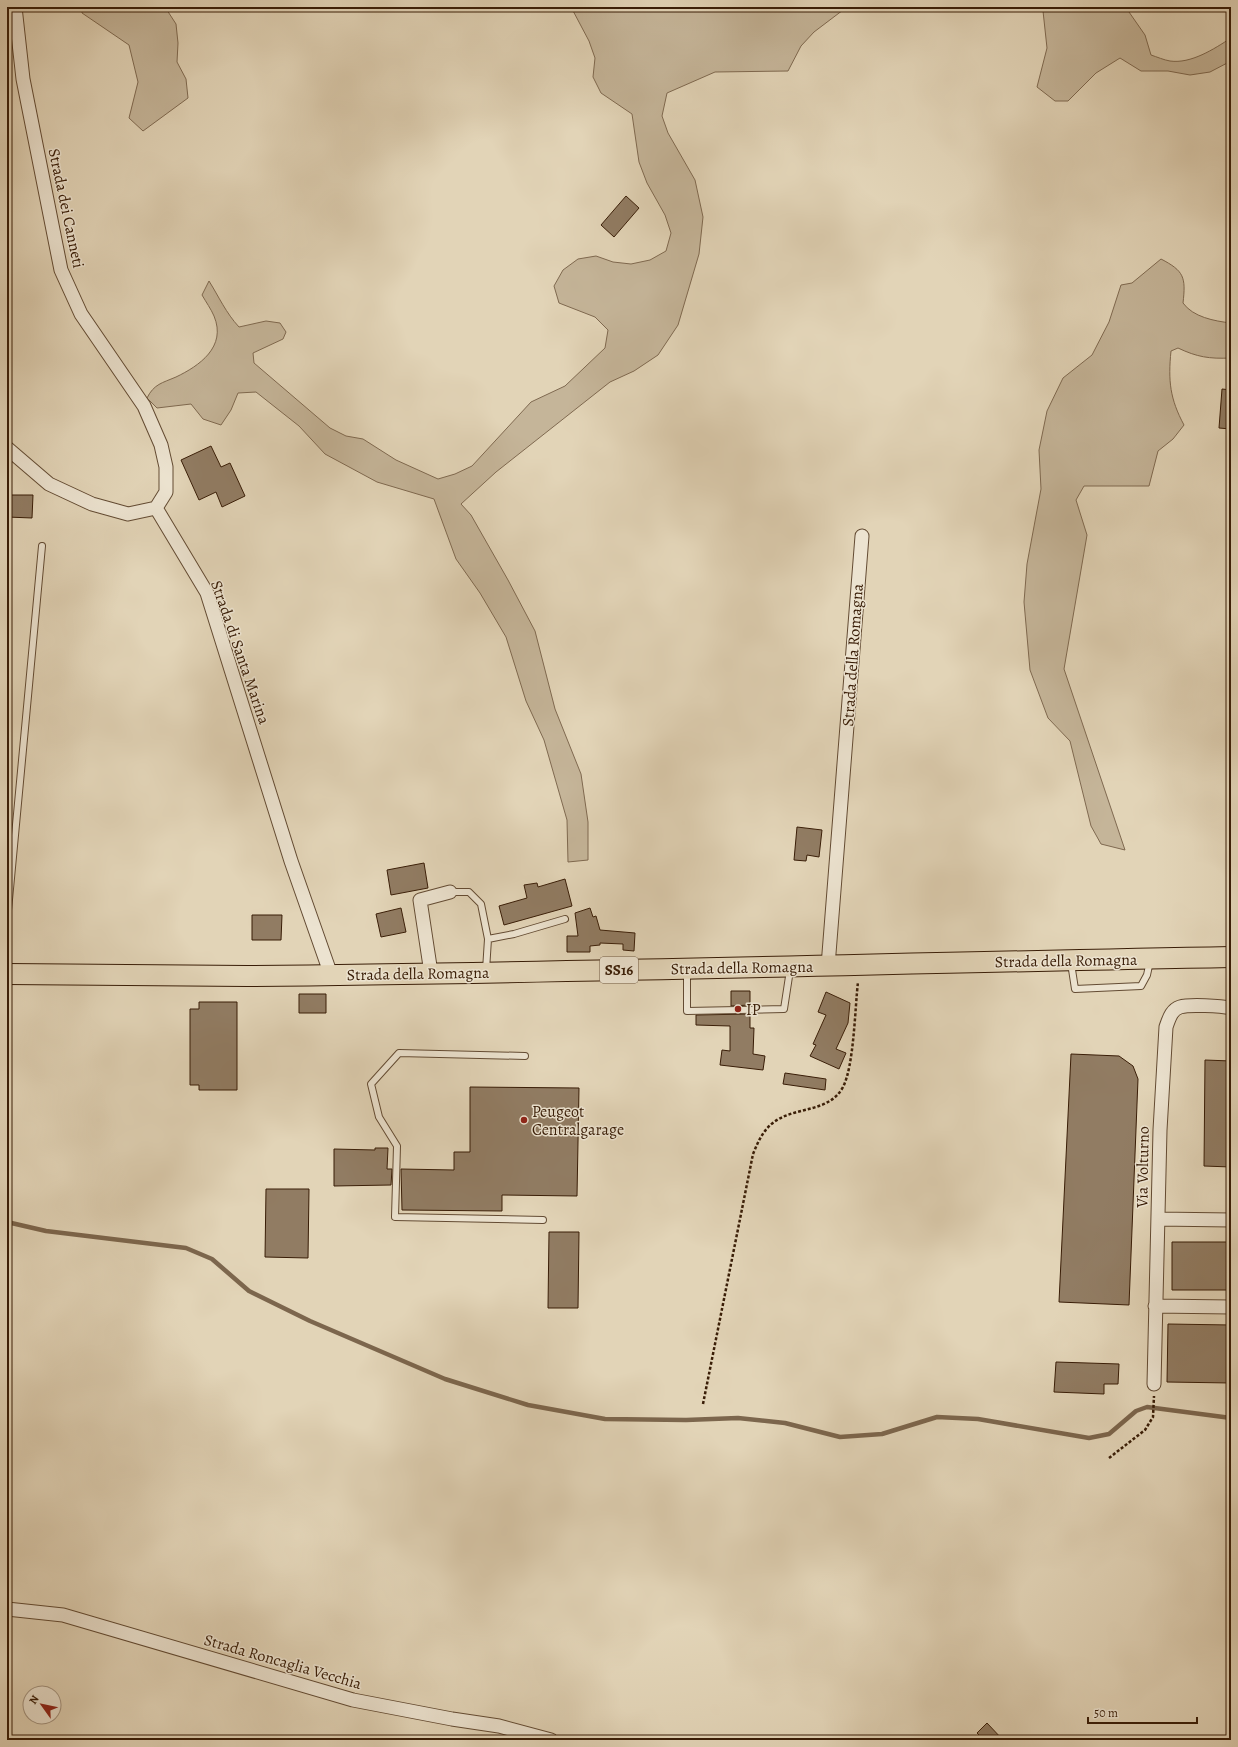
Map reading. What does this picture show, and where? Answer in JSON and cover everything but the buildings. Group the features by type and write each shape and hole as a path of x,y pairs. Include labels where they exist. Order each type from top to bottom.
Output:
{"main road":[{"name":"Strada della Romagna","path":"7,974 331,975 1231,957"}],"street":[{"name":"Strada dei Canneti","path":"15,7 23,79 61,270 81,314 144,406 161,445 166,467 166,492 156,508"},
{"path":"7,448 49,484 92,504 128,514 156,508"},
{"name":"Strada di Santa Marina","path":"156,508 207,592 291,861 331,975"},
{"name":"Strada della Romagna","path":"828,966 862,536"},
{"path":"431,973 420,900 450,892"},
{"name":"Via Volturno","path":"1154,1384 1160,1130 1166,1027 1170,1015 1180,1007 1219,1006 1231,1008"},
{"path":"1158,1219 1231,1220"},
{"path":"1155,1306 1231,1308"},
{"name":"Strada Roncaglia Vecchia","path":"7,1609 63,1615 353,1700 452,1719 499,1726 551,1740"}],"lane":[{"path":"7,921 42,546"},
{"path":"450,892 469,892 481,904 488,939 486,972"},
{"path":"488,939 514,934 565,919"},
{"path":"1071,959 1075,988 1141,986 1147,974 1151,958"},
{"path":"687,968 687,1011 702,1011 784,1009 790,966"},
{"path":"525,1056 399,1053 371,1084 378,1117 397,1146 395,1217 543,1220"}],"path":[{"path":"703,1404 753,1154 762,1134 774,1122 793,1112 824,1105 835,1098 843,1086 849,1064 859,965"},
{"path":"1109,1458 1145,1430 1154,1417 1154,1384"}],"shaded area":[{"path":"82,7 165,7 176,24 178,43 177,62 186,79 188,98 143,131 129,118 138,82 129,45 82,13"},
{"path":"571,7 847,7 814,32 801,46 788,71 715,72 667,93 662,116 668,133 695,180 703,217 699,254 678,325 658,355 634,371 610,382 496,472 461,504 471,515 535,631 555,709 581,774 588,822 588,860 568,862 567,820 544,740 526,701 506,637 480,593 456,559 434,499 377,482 325,454 299,426 256,392 238,393 231,410 221,425 203,419 191,404 157,408 147,398 159,384 176,377 202,361 214,346 217,337 217,327 213,313 202,295 209,281 226,311 239,327 266,321 280,323 286,332 283,339 253,353 254,363 330,428 346,436 363,439 396,460 438,479 455,474 472,466 531,402 565,386 605,348 608,330 595,317 559,303 554,286 563,270 578,259 596,256 613,262 631,264 650,260 666,251 671,233 665,215 647,183 639,162 632,114 601,93 593,77 595,58 589,41"},
{"path":"1040,7 1135,7 1129,12 1145,35 1151,55 1170,61 1186,60 1202,55 1231,38 1231,61 1210,72 1190,75 1168,71 1141,71 1120,58 1096,73 1068,101 1055,101 1037,87 1047,48 1043,11"},
{"path":"1161,259 1175,267 1182,276 1184,287 1183,303 1187,308 1204,318 1231,323 1231,358 1203,357 1191,354 1178,348 1171,351 1171,390 1179,416 1184,425 1173,439 1158,451 1149,486 1084,486 1076,500 1087,535 1064,669 1125,850 1101,844 1091,826 1070,741 1048,718 1030,670 1024,602 1027,564 1041,489 1039,450 1047,411 1063,378 1092,355 1109,322 1121,285 1132,283"}],"waterway":[{"path":"7,1222 46,1231 186,1248 212,1259 249,1291 310,1321 445,1379 528,1405 605,1419 686,1420 738,1418 785,1423 840,1437 882,1434 937,1417 978,1419 1089,1438 1109,1434 1136,1411 1147,1407 1231,1418"}],"place":[{"name":"IP","path":"738,1009"},
{"name":"Peugeot Centralgarage","path":"524,1120"}]}
